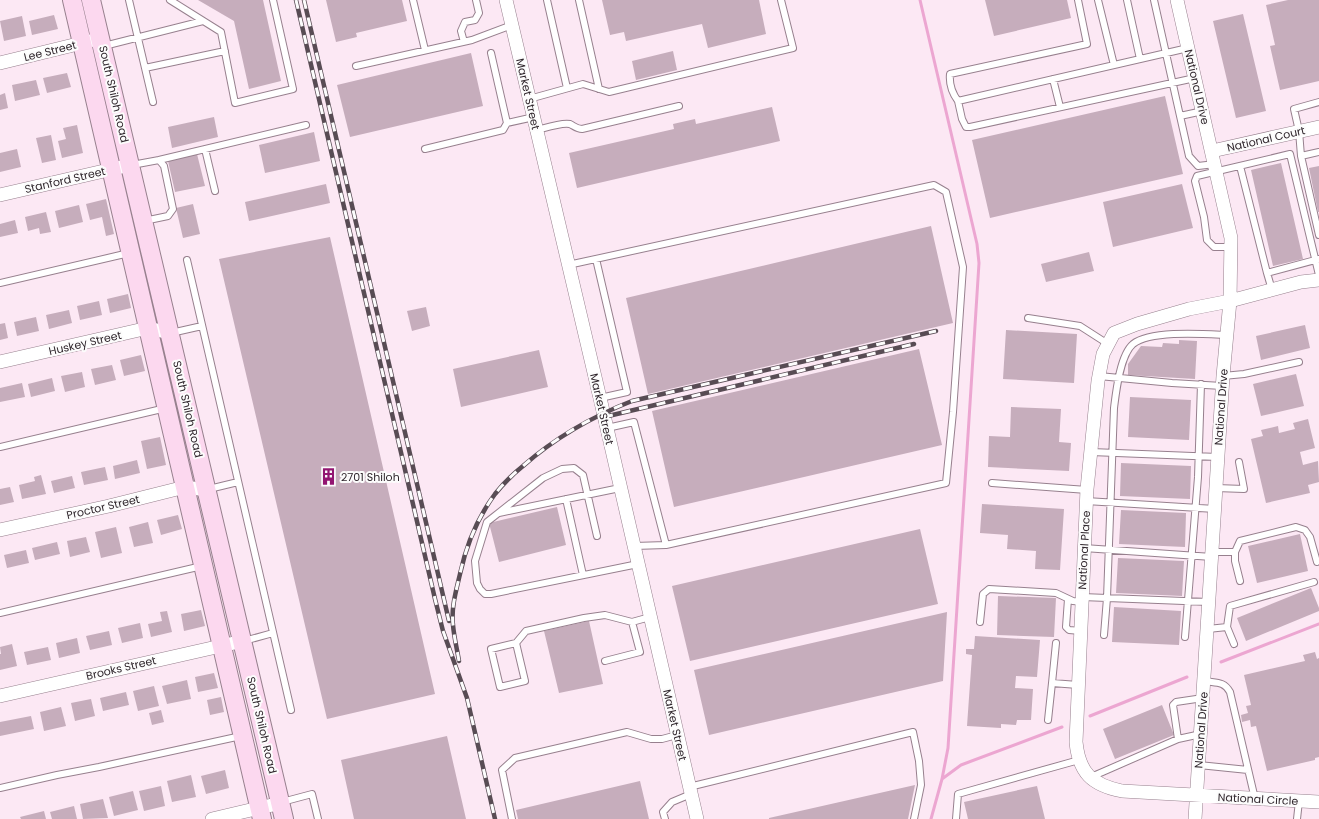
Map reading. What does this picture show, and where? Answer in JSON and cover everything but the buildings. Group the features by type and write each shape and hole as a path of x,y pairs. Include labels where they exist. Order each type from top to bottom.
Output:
{"main road":[{"name":"South Shiloh Road","path":"72,0 261,814"},
{"name":"South Shiloh Road","path":"91,0 283,811"}],"street":[{"name":"Market Street","path":"506,0 697,819"},
{"name":"National Drive","path":"1177,0 1196,78 1231,238 1230,301 1223,381 1195,819"},
{"name":"Lee Street","path":"0,63 82,43 101,42"},
{"name":"National Court","path":"1215,162 1299,131 1319,127"},
{"name":"Stanford Street","path":"0,195 130,165"},
{"path":"1230,301 1301,282 1319,280"},
{"name":"National Place","path":"1197,795 1122,791 1108,788 1094,781 1084,770 1079,760 1076,742 1087,495 1099,376 1103,354 1114,333 1137,324 1189,309 1230,301"},
{"name":"Huskey Street","path":"0,362 148,328 170,333"},
{"name":"Proctor Street","path":"0,530 185,487 207,490"},
{"name":"Brooks Street","path":"0,696 243,641"},
{"name":"National Circle","path":"1197,795 1319,802"},
{"path":"212,819 283,811"}],"lane":[{"path":"129,0 154,102"},
{"path":"170,0 221,32 235,103 293,89 273,0"},
{"path":"413,0 425,50"},
{"path":"464,42 461,31 465,22 475,20 479,13 476,0"},
{"path":"547,0 568,88"},
{"path":"579,0 599,89"},
{"path":"529,99 583,84 609,92 793,48 781,0"},
{"path":"1078,0 1087,44 950,74 951,89 958,101 963,123 968,127 1196,78"},
{"path":"1098,0 1114,65"},
{"path":"1127,0 1140,59"},
{"path":"1154,0 1189,156 1198,166 1215,162 1240,166 1290,154 1317,260 1319,275"},
{"path":"101,42 138,37 203,21"},
{"path":"356,66 472,40 512,25"},
{"path":"958,101 1188,48"},
{"path":"145,68 225,51"},
{"path":"425,149 503,130 507,123 491,53"},
{"path":"1053,79 1060,107"},
{"path":"1319,102 1294,109 1299,131 1301,156 1319,235"},
{"path":"536,130 564,124 570,124 578,130 582,130 679,106"},
{"path":"1180,116 1203,111"},
{"path":"507,123 534,117"},
{"path":"130,165 159,160 306,125"},
{"path":"205,149 215,191"},
{"path":"1301,156 1319,152"},
{"path":"144,222 168,216 173,209 164,166 159,160"},
{"path":"1215,162 1198,176 1195,181 1204,217 1207,240 1214,247 1231,247"},
{"path":"1240,166 1272,290"},
{"path":"568,265 934,185 946,192 964,267 946,483 666,545 634,546"},
{"path":"0,283 131,253"},
{"path":"596,258 627,392 600,398"},
{"path":"187,260 291,710"},
{"path":"1267,273 1317,260"},
{"path":"1028,318 1080,326 1108,344"},
{"path":"170,333 202,326"},
{"path":"1104,635 1107,598 1114,408 1118,379 1126,353 1133,344 1146,338 1188,334 1227,335"},
{"path":"1099,376 1118,379 1200,384 1223,381 1244,374 1299,362"},
{"path":"1185,637 1189,601 1195,508 1200,384"},
{"path":"0,447 167,408"},
{"path":"607,428 634,422 666,545"},
{"path":"1091,452 1218,457"},
{"path":"1216,488 1244,489 1239,462"},
{"path":"597,536 583,475 574,468 562,469 543,478 487,522 475,561 477,583 485,594 491,594 638,564"},
{"path":"207,490 238,482"},
{"path":"992,484 1087,495 1111,503 1215,509"},
{"path":"497,514 620,488"},
{"path":"566,499 583,575"},
{"path":"1240,580 1234,552 1240,541 1296,527 1305,530 1310,537 1317,562"},
{"path":"1084,548 1191,556 1234,552"},
{"path":"0,613 203,565"},
{"path":"1234,644 1227,627 1230,606 1314,582"},
{"path":"980,622 983,594 988,589 1056,593 1073,601 1107,598 1209,602"},
{"path":"1068,599 1066,627 1069,630 1081,631"},
{"path":"516,643 526,681 500,687 491,649 516,643 526,631 584,618 605,615 632,622 650,617"},
{"path":"605,661 640,652 632,622"},
{"path":"1208,629 1227,627"},
{"path":"243,641 273,633"},
{"path":"1048,720 1056,643"},
{"path":"1205,681 1220,683 1227,686 1230,692 1255,798"},
{"path":"1052,683 1078,685"},
{"path":"1178,739 1173,705 1176,702 1203,698"},
{"path":"512,819 502,770 515,758 627,732 651,739 662,739 677,735"},
{"path":"664,819 663,812 672,802 690,791 913,732 920,761 921,785 914,819"},
{"path":"1091,777 1178,739 1201,734"},
{"path":"0,788 243,735"},
{"path":"956,819 958,794 1079,760"},
{"path":"1199,765 1248,770"},
{"path":"283,811 312,794 318,819"},
{"path":"1297,819 1299,801"}],"waterway":[{"path":"920,0 977,244 979,263 948,748 942,779 931,819"},
{"path":"1221,662 1319,624"},
{"path":"1090,716 1187,677"},
{"path":"942,779 961,765 1062,727"}],"railway":[{"path":"296,0 435,599 443,631 467,698 495,819"},
{"path":"304,0 449,621"},
{"path":"459,661 453,630 453,606 463,563 473,532 483,512 498,490 535,456 561,437 588,421 632,401 936,331"},
{"path":"604,417 914,344"}],"place":[{"name":"2701 Shiloh","path":"328,477"}]}
